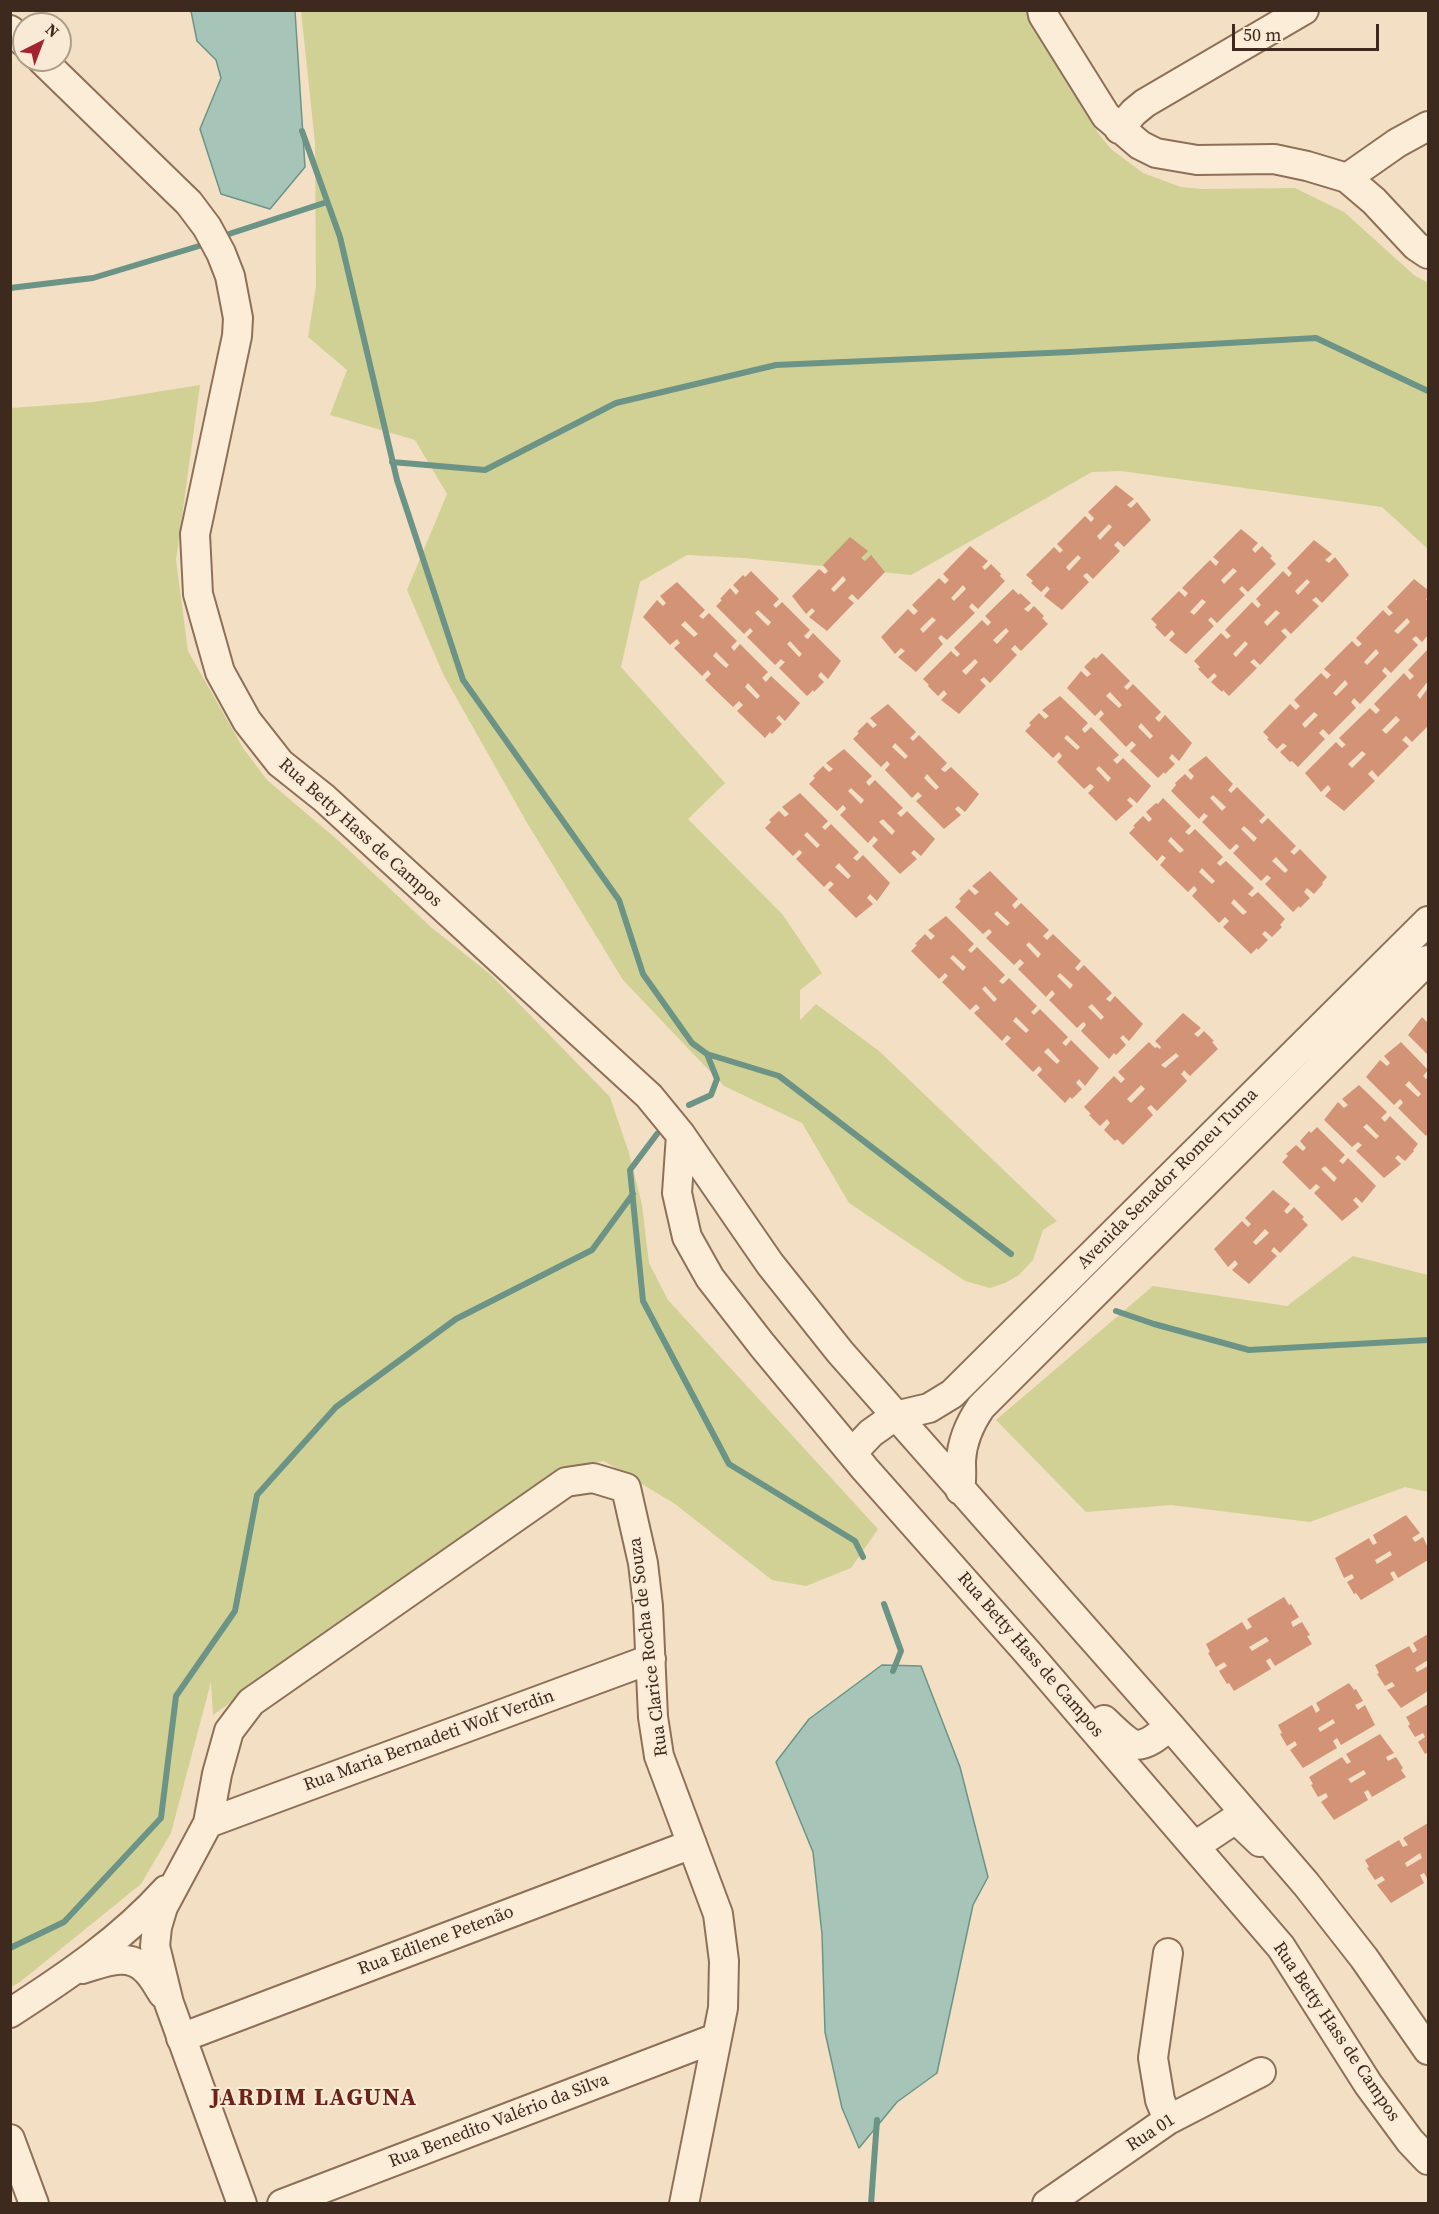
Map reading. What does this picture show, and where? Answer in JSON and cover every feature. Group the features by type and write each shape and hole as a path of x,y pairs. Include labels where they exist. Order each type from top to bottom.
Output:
{"street":[{"path":"1042,10 1106,116 1140,145 1156,153 1197,160 1274,159 1347,178 1374,201 1416,246 1428,254"},
{"path":"1119,129 1134,112 1145,104 1304,10"},
{"name":"Rua Betty Hass de Campos","path":"54,72 189,203 207,227 230,276 237,309 237,336 195,534 198,594 207,631 220,672 247,721 280,763 324,798 649,1096 681,1135 770,1264 895,1416 1170,1726 1306,1884 1364,1958 1428,2050"},
{"path":"1347,178 1397,143 1428,126"},
{"name":"Avenida Senador Romeu Tuma","path":"895,1416 929,1408 952,1394 1428,921"},
{"name":"Avenida Senador Romeu Tuma","path":"960,1490 963,1479 962,1448 969,1426 981,1407 1428,960"},
{"name":"Rua Betty Hass de Campos","path":"681,1135 677,1193 687,1237 710,1278 762,1345 852,1453 1281,1947 1368,2084 1410,2141 1428,2160"},
{"path":"852,1453 871,1433 895,1416"},
{"name":"Rua Clarice Rocha de Souza","path":"169,2003 155,1946 157,1927 163,1907 208,1823 217,1774 229,1731 251,1702 566,1482 592,1478 626,1488 643,1563 653,1717 659,1756 718,1914 724,1961 723,2008 684,2204"},
{"path":"1028,1653 1128,1742 1140,1746 1151,1742 1170,1726"},
{"name":"Rua Maria Bernadeti Wolf Verdin","path":"208,1823 651,1659"},
{"path":"1195,1846 1222,1826 1231,1822 1239,1822 1306,1884"},
{"name":"Rua Edilene Petenão","path":"180,2038 692,1844"},
{"name":"Rua Clarice Rocha de Souza","path":"10,2013 74,1972 157,1900 185,1869"},
{"path":"1168,1953 1153,2058 1160,2100 1168,2120"},
{"name":"Rua Clarice Rocha de Souza","path":"74,1972 115,1959 132,1960 146,1970 169,2003"},
{"path":"169,2003 242,2204"},
{"name":"Rua Benedito Valério da Silva","path":"282,2204 716,2038"},
{"name":"Rua 01","path":"1047,2204 1168,2120 1261,2072"},
{"path":"10,2139 34,2204"}],"green space":[{"path":"301,11 1037,11 1038,24 1098,133 1111,149 1143,173 1181,187 1201,189 1295,188 1344,212 1414,275 1428,283 1428,549 1382,507 1121,471 1092,472 911,575 743,558 687,555 640,582 621,667 725,783 688,819 783,915 822,973 800,990 800,1020 816,1004 879,1051 1057,1221 1043,1230 1033,1260 1019,1275 1005,1283 990,1288 965,1281 849,1203 802,1123 724,1086 623,980 526,821 444,676 407,590 447,494 415,440 330,415 347,370 308,337 316,287 315,143"},
{"path":"200,385 176,560 188,651 243,748 267,780 340,842 432,928 490,974 610,1097 629,1153 642,1205 649,1263 668,1300 878,1529 851,1568 806,1586 772,1580 675,1504 604,1461 562,1468 213,1715 211,1682 171,1833 141,1884 11,1987 11,408 94,402"},
{"path":"1353,1256 1428,1275 1428,1492 1405,1487 1310,1522 1171,1505 1086,1512 996,1420 1153,1286 1287,1306"}],"shaded area":[{"path":"191,11 295,11 305,167 270,209 221,194 200,129 221,78 216,60 197,41"},
{"path":"882,1665 921,1666 960,1767 988,1877 973,1905 937,2073 897,2102 859,2148 842,2108 825,2032 822,1934 813,1852 776,1762 809,1719"}],"building":[{"path":"1116,485 1134,499 1127,505 1131,508 1137,502 1151,520 1124,547 1118,541 1114,545 1120,551 1093,579 1087,573 1083,576 1089,582 1062,610 1044,596 1050,589 1047,586 1041,592 1026,575 1054,547 1060,553 1063,550 1057,544 1085,516 1091,522 1093,520 1094,518 1088,512","holes":["1109,524 1112,527 1100,540 1097,536","1078,555 1081,558 1069,571 1066,567"]},
{"path":"1241,529 1258,543 1252,549 1255,553 1262,546 1276,564 1248,592 1242,586 1239,589 1245,595 1217,623 1211,617 1208,620 1214,626 1186,654 1169,640 1175,634 1172,630 1165,637 1151,619 1179,591 1185,597 1188,593 1182,588 1210,560 1216,566 1219,562 1213,557","holes":["1233,568 1237,571 1224,584 1221,580","1202,599 1206,602 1194,615 1190,612"]},
{"path":"850,537 868,551 861,558 865,561 871,555 885,572 858,600 852,594 848,598 854,603 827,631 809,617 815,611 812,608 806,614 792,596 819,569 825,574 828,571 823,565","holes":["843,576 846,580 834,592 831,589"]},
{"path":"1314,540 1332,554 1325,560 1329,563 1335,557 1349,575 1322,603 1316,597 1312,600 1319,606 1291,634 1285,628 1281,631 1287,637 1260,665 1254,659 1250,662 1257,668 1229,696 1211,682 1217,676 1214,673 1208,679 1194,661 1221,633 1227,639 1231,636 1225,630 1252,602 1258,608 1261,605 1256,599 1283,571 1289,577 1292,573 1287,568","holes":["1307,579 1310,582 1298,595 1295,591","1276,610 1280,613 1267,626 1264,622","1245,641 1248,644 1236,657 1233,654"]},
{"path":"970,546 988,561 982,567 985,570 991,564 1005,581 978,609 972,603 969,607 975,613 947,640 941,635 938,638 943,644 916,672 898,657 905,651 901,648 895,654 881,637 908,609 914,615 918,611 912,605 939,578 945,584 949,580 943,574","holes":["963,585 966,589 954,601 951,598","932,617 936,620 923,633 920,629"]},
{"path":"751,571 779,599 773,605 776,608 782,602 810,630 804,636 808,639 813,633 841,661 828,679 821,672 818,676 824,682 807,696 779,668 785,662 781,659 775,665 747,637 753,631 750,628 744,634 716,606 730,588 736,595 739,591 733,585 743,575 745,577","holes":["758,610 771,622 768,626 755,613","790,641 802,654 799,657 787,644"]},
{"path":"1414,579 1428,590 1426,599 1428,602 1428,635 1422,642 1416,636 1412,639 1418,645 1391,673 1385,667 1382,671 1387,676 1360,704 1354,698 1351,702 1356,708 1329,735 1323,729 1319,733 1325,739 1298,767 1280,752 1287,746 1283,743 1277,749 1263,732 1290,704 1296,710 1300,706 1294,700 1321,673 1327,679 1331,675 1324,669 1352,641 1358,647 1362,644 1356,638 1383,610 1389,616 1393,613 1387,607","holes":["1407,618 1410,622 1398,634 1394,631","1376,649 1379,653 1367,665 1364,662","1345,680 1348,684 1336,696 1333,693","1314,712 1318,715 1305,728 1302,724"]},
{"path":"677,582 705,610 699,616 703,619 709,613 737,641 731,647 734,651 740,644 768,672 762,678 766,682 771,676 800,703 785,721 779,715 776,718 782,724 772,734 770,732 765,738 737,711 743,705 739,701 733,707 705,680 711,674 708,670 702,676 674,648 680,643 677,639 670,645 643,617 657,600 663,606 666,603 660,596","holes":["685,621 698,634 694,637 681,625","716,652 729,665 726,668 713,656","748,683 760,696 757,699 745,687"]},
{"path":"1013,589 1031,603 1024,609 1028,612 1034,606 1048,624 1021,651 1015,645 1011,649 1017,655 990,683 984,677 980,680 986,686 959,714 941,700 947,694 944,690 938,696 923,679 951,651 957,657 960,654 954,648 982,620 988,626 991,622 985,616","holes":["1006,628 1009,631 997,644 993,640","975,659 978,662 966,675 962,671"]},
{"path":"1428,649 1428,681 1417,695 1420,699 1428,688 1428,726 1412,742 1406,736 1402,740 1409,746 1378,777 1372,770 1368,774 1375,781 1344,811 1325,796 1331,789 1328,785 1321,792 1305,773 1336,742 1342,748 1346,745 1339,738 1370,708 1376,714 1380,710 1374,704 1404,673 1410,680 1414,676 1408,670","holes":["1396,716 1400,720 1386,734 1382,730","1362,751 1366,754 1352,768 1348,764"]},
{"path":"1102,653 1130,681 1124,687 1127,690 1133,684 1161,712 1155,718 1159,722 1165,715 1192,743 1179,761 1172,754 1169,758 1175,764 1158,778 1130,751 1136,745 1132,741 1126,747 1099,719 1104,714 1101,710 1095,716 1067,688 1081,671 1087,677 1091,674 1084,667 1094,657 1096,659","holes":["1110,692 1122,705 1119,708 1106,696","1141,723 1153,736 1150,739 1138,727"]},
{"path":"1060,696 1088,723 1082,729 1085,733 1091,727 1119,755 1113,760 1117,764 1123,758 1151,786 1137,803 1130,797 1127,800 1133,806 1116,821 1088,793 1094,787 1090,784 1084,789 1057,762 1062,756 1059,752 1053,758 1025,731 1039,713 1045,719 1049,716 1042,710","holes":["1067,735 1080,747 1077,750 1064,738","1099,766 1111,778 1108,782 1096,769"]},
{"path":"888,704 916,732 910,738 913,741 919,735 947,763 941,769 943,771 951,767 979,794 965,812 958,806 955,809 961,815 944,829 916,801 922,796 918,792 912,798 885,770 890,764 887,761 881,767 853,739 867,722 873,728 877,725 870,718","holes":["895,743 908,756 905,759 892,747","927,774 939,787 936,790 924,778"]},
{"path":"844,749 872,776 866,782 869,786 875,780 903,808 897,813 901,817 907,811 935,839 921,856 914,850 911,853 917,859 900,874 872,846 878,840 874,836 868,843 840,815 846,809 843,805 837,811 809,784 823,766 829,772 833,769 826,763","holes":["851,788 864,800 861,804 848,791","883,819 895,831 892,835 879,822"]},
{"path":"1206,756 1233,784 1228,790 1231,793 1237,787 1265,815 1259,821 1262,824 1268,818 1296,846 1290,852 1294,855 1300,849 1327,877 1314,894 1307,888 1304,892 1310,898 1300,908 1299,906 1293,912 1265,884 1271,878 1267,875 1261,881 1233,853 1239,847 1238,845 1236,844 1230,850 1202,822 1208,816 1204,813 1199,819 1171,791 1175,783 1185,774 1191,780 1194,776 1188,770","holes":["1213,795 1226,807 1222,811 1210,798","1244,826 1257,838 1254,842 1241,829","1276,857 1288,870 1285,873 1272,861"]},
{"path":"800,793 828,821 822,827 825,830 831,824 859,852 853,858 857,861 863,855 890,883 877,901 870,894 867,898 873,904 856,918 828,890 834,884 830,881 824,887 796,859 802,853 801,851 799,850 793,856 765,828 771,822 769,820 779,811 785,817 789,814 782,807","holes":["807,832 820,845 817,848 804,835","839,863 851,876 848,879 835,867"]},
{"path":"1163,798 1191,826 1185,832 1189,835 1195,829 1223,857 1217,863 1220,866 1226,861 1254,888 1248,894 1252,897 1258,892 1285,919 1280,925 1282,927 1272,937 1265,931 1262,934 1268,940 1258,950 1257,948 1251,954 1223,927 1229,921 1225,917 1219,923 1192,896 1197,890 1194,886 1188,892 1160,865 1166,858 1162,855 1157,861 1129,833 1143,816 1149,822 1152,819 1146,812 1156,803 1158,804","holes":["1171,837 1184,850 1180,853 1168,841","1202,868 1215,881 1212,884 1199,872","1234,899 1247,912 1243,915 1231,903"]},
{"path":"990,871 1018,899 1012,905 1015,909 1021,903 1049,930 1043,936 1047,940 1053,934 1081,961 1075,968 1078,971 1084,965 1112,993 1106,999 1110,1002 1115,996 1143,1024 1129,1041 1123,1035 1120,1038 1126,1045 1116,1055 1114,1053 1109,1059 1081,1031 1085,1023 1083,1022 1077,1028 1049,1000 1055,994 1052,990 1046,997 1018,969 1024,963 1020,959 1014,965 986,938 992,932 989,929 983,934 955,907 969,889 975,895 979,892 972,886","holes":["997,911 1010,923 1007,926 994,914","1029,942 1041,954 1038,958 1026,945","1060,973 1073,985 1070,989 1057,976","1092,1004 1104,1017 1101,1020 1088,1007"]},
{"path":"946,916 974,944 968,950 971,953 977,947 1005,975 999,981 1001,983 1003,984 1009,978 1037,1006 1031,1012 1034,1015 1040,1009 1068,1037 1062,1043 1066,1046 1071,1040 1099,1068 1085,1086 1079,1079 1076,1083 1082,1089 1072,1099 1070,1097 1065,1103 1037,1075 1042,1070 1039,1066 1033,1072 1005,1044 1011,1038 1007,1035 1002,1041 974,1013 980,1008 976,1004 970,1010 942,982 948,976 945,973 939,979 911,951 925,934 931,940 935,936 928,930","holes":["953,955 966,967 963,971 950,958","985,986 997,999 994,1002 982,989","1016,1017 1029,1030 1026,1033 1013,1021","1048,1048 1060,1061 1057,1064 1044,1052"]},
{"path":"1183,1013 1201,1028 1194,1034 1198,1037 1204,1031 1218,1049 1190,1076 1184,1070 1181,1074 1187,1081 1157,1111 1151,1105 1147,1108 1153,1115 1123,1145 1117,1139 1115,1141 1104,1130 1110,1123 1107,1119 1100,1126 1084,1107 1114,1076 1121,1083 1125,1079 1118,1072 1149,1042 1155,1048 1160,1049 1161,1047 1155,1041","holes":["1176,1053 1179,1056 1165,1068 1161,1065","1141,1085 1145,1089 1131,1103 1127,1099"]},
{"path":"1422,1017 1428,1023 1428,1055 1408,1035"},
{"path":"1401,1042 1428,1070 1423,1076 1426,1079 1428,1077 1428,1133 1426,1136 1398,1108 1403,1103 1400,1099 1394,1105 1366,1077 1380,1060 1387,1066 1390,1063 1384,1056","holes":["1409,1081 1421,1094 1418,1097 1405,1085"]},
{"path":"1359,1085 1387,1112 1381,1118 1385,1122 1390,1116 1418,1144 1405,1161 1398,1155 1395,1158 1401,1164 1384,1178 1356,1151 1362,1145 1358,1142 1352,1147 1324,1120 1338,1102 1344,1108 1348,1105 1342,1099","holes":["1367,1124 1379,1136 1376,1139 1363,1127"]},
{"path":"1317,1127 1345,1155 1339,1161 1343,1164 1348,1158 1376,1186 1362,1203 1356,1197 1353,1200 1359,1207 1342,1221 1314,1193 1320,1187 1316,1184 1310,1190 1282,1162 1288,1156 1286,1154 1296,1145 1303,1151 1306,1148 1300,1141 1309,1131 1311,1133","holes":["1325,1166 1337,1178 1334,1182 1321,1169"]},
{"path":"1273,1190 1290,1204 1284,1211 1287,1214 1294,1207 1308,1225 1280,1253 1274,1247 1271,1251 1277,1256 1249,1284 1232,1270 1238,1264 1235,1260 1228,1267 1214,1249 1242,1221 1248,1227 1251,1224 1245,1218","holes":["1265,1229 1269,1233 1256,1245 1253,1242"]},
{"path":"1406,1515 1420,1533 1412,1538 1415,1542 1423,1537 1428,1548 1428,1560 1398,1578 1394,1571 1390,1573 1394,1580 1361,1600 1356,1593 1354,1594 1347,1582 1354,1578 1352,1574 1344,1578 1335,1558 1369,1538 1373,1545 1377,1543 1373,1535","holes":["1390,1551 1392,1555 1377,1564 1375,1560"]},
{"path":"1284,1597 1299,1617 1291,1622 1293,1627 1302,1622 1310,1635 1307,1636 1312,1644 1275,1666 1270,1658 1266,1661 1271,1669 1234,1691 1219,1671 1227,1666 1224,1662 1216,1667 1206,1644 1242,1622 1247,1630 1252,1627 1247,1619","holes":["1266,1637 1269,1641 1252,1651 1249,1647"]},
{"path":"1428,1634 1428,1660 1415,1668 1417,1672 1428,1666 1428,1691 1401,1708 1387,1690 1395,1686 1392,1682 1385,1686 1377,1674 1379,1673 1375,1665 1409,1646 1413,1653 1415,1652 1417,1650 1413,1643"},
{"path":"1349,1683 1354,1690 1356,1689 1363,1701 1355,1705 1358,1710 1365,1705 1375,1725 1341,1745 1337,1738 1333,1741 1337,1748 1303,1768 1290,1750 1297,1745 1295,1741 1287,1746 1278,1725 1312,1705 1316,1713 1320,1710 1316,1703","holes":["1333,1719 1335,1723 1320,1732 1318,1728"]},
{"path":"1428,1704 1428,1752 1425,1754 1418,1742 1425,1737 1423,1733 1415,1737 1408,1726 1410,1724 1406,1717"},
{"path":"1380,1734 1394,1753 1386,1757 1388,1761 1396,1757 1406,1777 1372,1797 1368,1790 1364,1792 1368,1800 1334,1820 1321,1802 1328,1797 1326,1793 1318,1797 1309,1777 1342,1757 1347,1764 1351,1762 1346,1754","holes":["1364,1770 1366,1774 1351,1783 1348,1779"]},
{"path":"1428,1823 1428,1880 1424,1873 1420,1875 1424,1883 1391,1903 1377,1885 1385,1880 1382,1876 1375,1880 1365,1860 1399,1840 1403,1847 1408,1845 1403,1838","holes":["1420,1853 1422,1858 1407,1867 1405,1863"]}],"waterway":[{"path":"302,131 340,237 397,480 463,680 619,900 643,974 692,1043 707,1054 717,1079 711,1095 689,1105"},
{"path":"229,234 327,202"},
{"path":"10,288 93,278 199,246"},
{"path":"392,462 485,470 616,403 776,365 1316,338 1428,391"},
{"path":"707,1054 779,1076 1011,1254"},
{"path":"657,1134 630,1170 643,1301 729,1464 855,1541 863,1557"},
{"path":"10,1948 64,1922 161,1818 176,1696 235,1611 257,1495 336,1407 456,1319 592,1250 633,1194"},
{"path":"1116,1311 1249,1350 1428,1340"},
{"path":"884,1604 901,1651 893,1671"},
{"path":"871,2204 877,2120"}],"district":[{"name":"JARDIM LAGUNA","path":"314,2099"}]}
